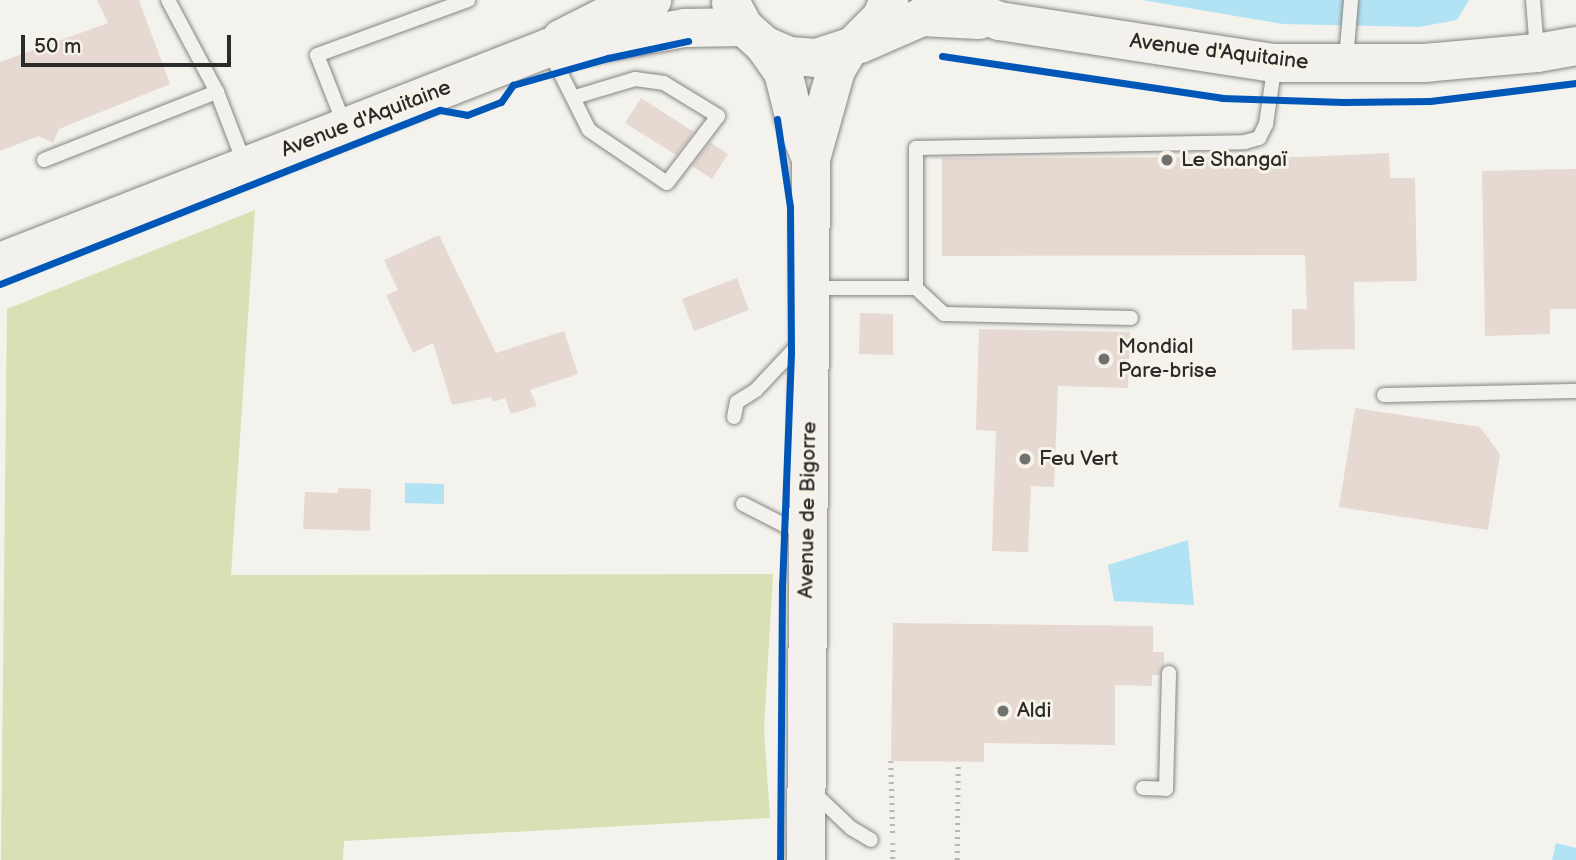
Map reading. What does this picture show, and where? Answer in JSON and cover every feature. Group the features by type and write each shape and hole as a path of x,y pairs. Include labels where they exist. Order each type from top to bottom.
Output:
{"street":[{"path":"548,48 567,34 616,11 652,0"},
{"path":"851,48 881,18 889,0"},
{"name":"Avenue d'Aquitaine","path":"950,0 999,21 1275,63 1424,63 1537,53 1576,46"},
{"path":"746,24 789,56 816,58 851,48 922,17 999,21"},
{"name":"Avenue d'Aquitaine","path":"0,262 548,48 571,48 685,28 746,24"},
{"name":"Avenue de Bigorre","path":"746,24 783,72 794,116 811,159"},
{"name":"Avenue de Bigorre","path":"806,860 811,159 836,70 851,48"}],"lane":[{"path":"169,0 217,92 246,166"},
{"path":"345,127 317,55 468,0"},
{"path":"1345,65 1351,0"},
{"path":"1533,0 1537,53"},
{"path":"548,48 575,97 589,130 667,183 718,116 664,83 635,79 575,97"},
{"path":"916,288 916,148 1245,142 1259,138 1266,124 1275,63"},
{"path":"44,160 217,92"},
{"path":"812,288 916,288 944,314 1131,318"},
{"path":"734,417 737,402 756,390 811,330"},
{"path":"1384,395 1576,391"},
{"path":"743,504 784,525 807,531"},
{"path":"1143,788 1166,789 1169,673"},
{"path":"805,784 851,828 871,839"}],"path":[{"path":"891,761 894,860"},
{"path":"957,860 958,762"}],"green space":[{"path":"255,210 231,575 773,574 764,729 770,818 344,841 343,860 1,860 7,309"}],"water":[{"path":"1142,0 1469,0 1457,20 1419,27 1283,24"},
{"path":"405,483 444,484 444,504 405,503"},
{"path":"1188,540 1194,605 1114,601 1108,565"},
{"path":"1556,843 1576,848 1576,860 1552,860"}],"building":[{"path":"97,0 139,0 170,84 59,129 53,143 39,136 0,151 0,62 108,23"},
{"path":"641,98 694,132 676,155 625,123"},
{"path":"710,142 728,154 712,179 692,166"},
{"path":"1389,153 1390,178 1415,178 1417,281 1354,282 1355,349 1292,350 1292,309 1307,309 1305,255 942,256 942,158 1303,157"},
{"path":"1576,169 1576,309 1550,309 1550,334 1485,336 1482,171"},
{"path":"439,235 496,353 564,331 578,374 530,390 537,406 511,414 505,398 493,402 491,397 452,405 433,343 413,353 386,295 398,290 384,260"},
{"path":"737,278 749,310 694,331 682,299"},
{"path":"860,313 893,314 893,355 859,354"},
{"name":"Feu Vert","path":"979,329 1130,332 1128,388 1058,386 1054,487 1031,486 1028,552 992,551 996,431 976,430"},
{"path":"1355,408 1480,427 1500,454 1488,530 1339,507"},
{"path":"338,488 371,489 370,531 303,529 305,492 338,493"},
{"name":"Aldi","path":"893,623 1153,626 1153,652 1164,652 1164,665 1159,675 1152,675 1152,686 1115,685 1115,745 984,743 984,762 891,761"}],"cycle path":[{"path":"0,284 440,110 467,115 501,102 513,85 608,58 688,41"},
{"path":"942,56 1222,98 1343,102 1430,101 1576,83"},
{"path":"777,119 790,207 791,353 782,583 780,860"}],"place":[{"name":"Le Shangaï","path":"1167,160"},
{"name":"Mondial Pare-brise","path":"1104,359"},
{"name":"Feu Vert","path":"1025,459"},
{"name":"Aldi","path":"1003,711"}]}
